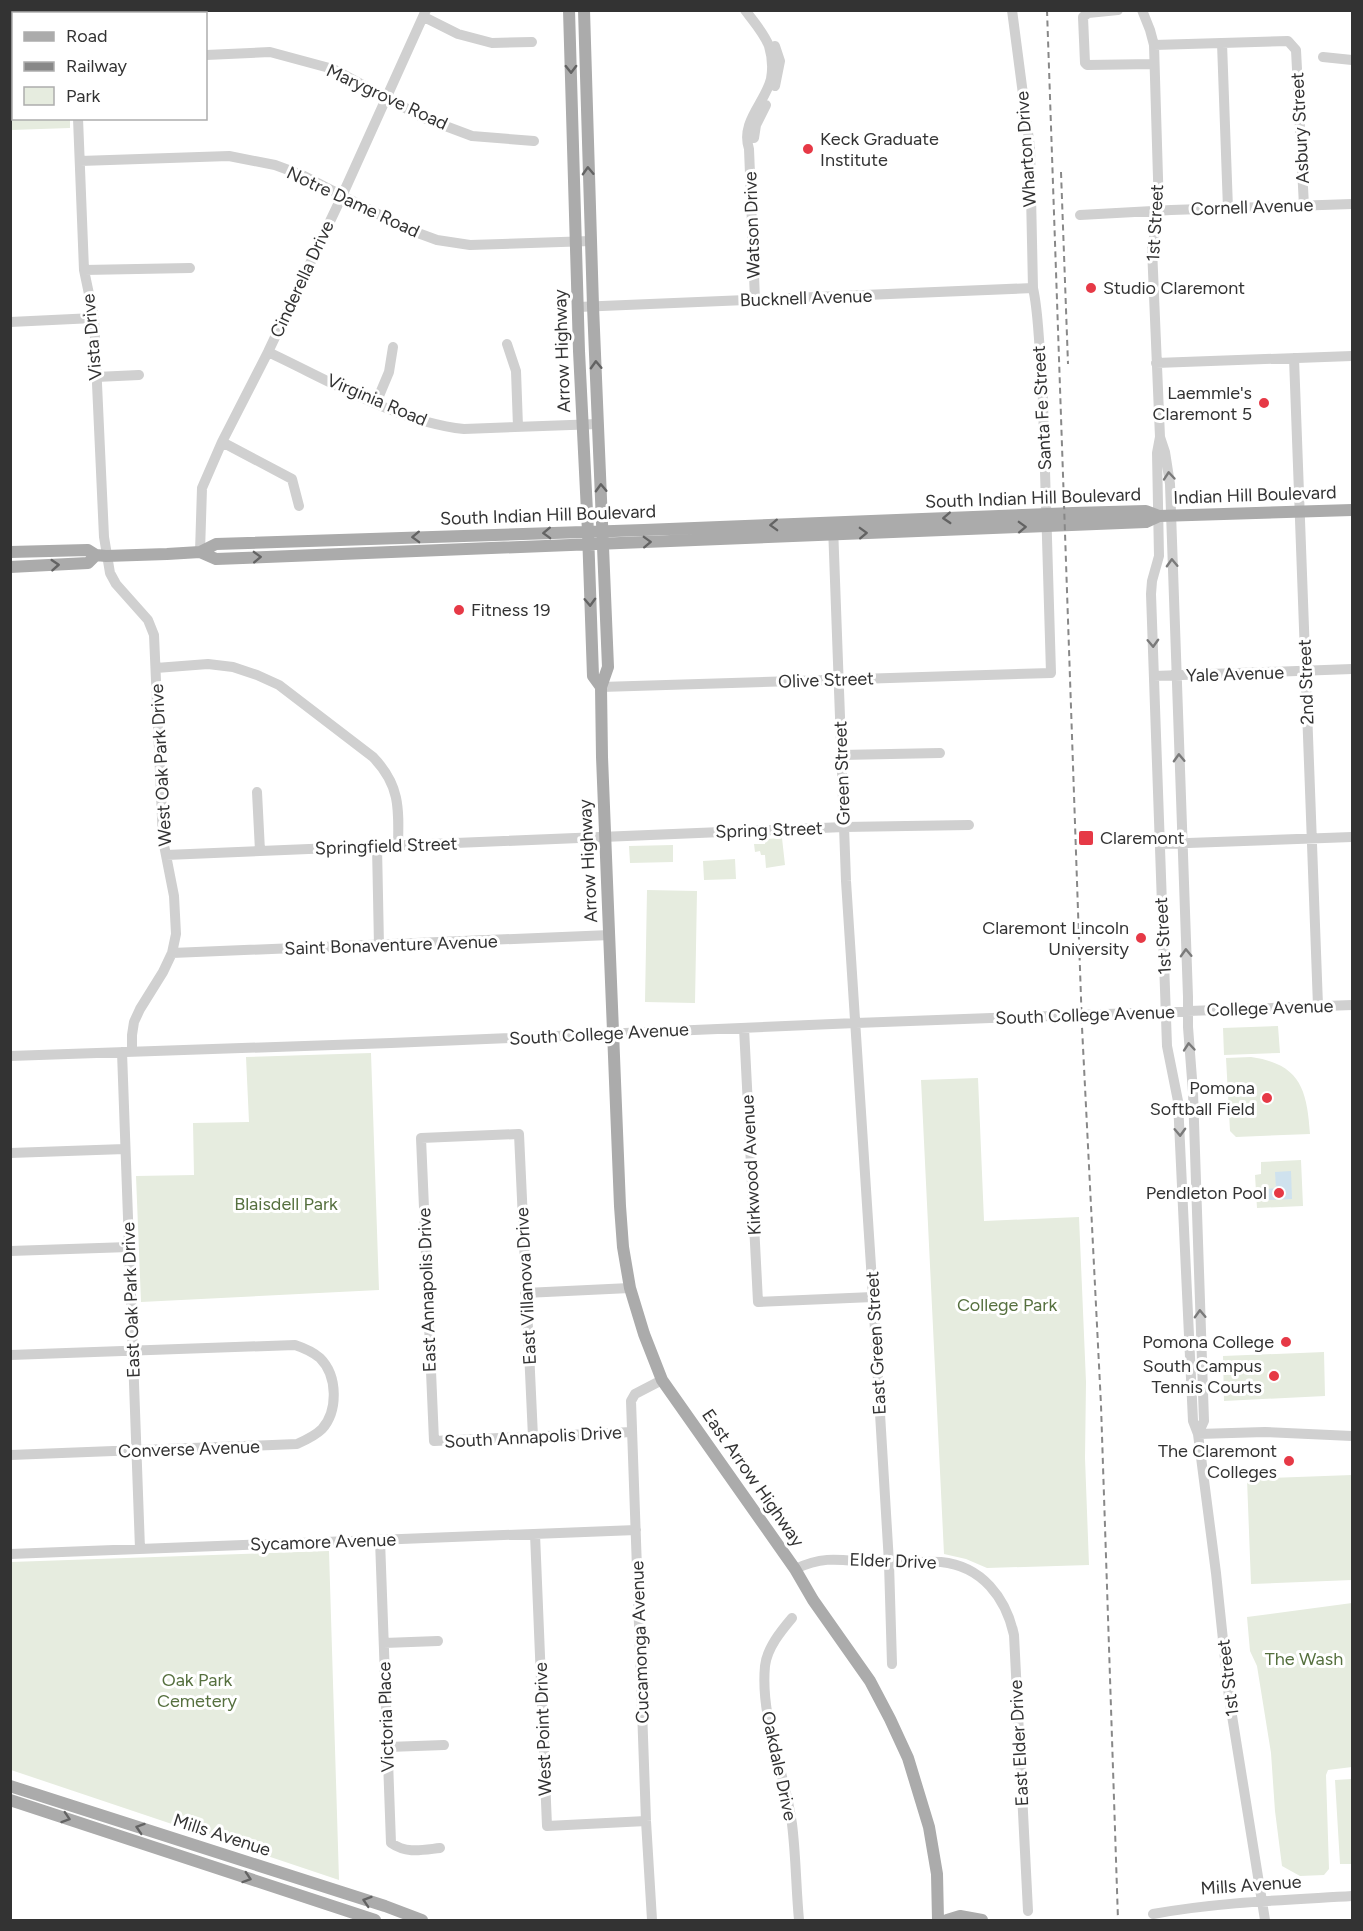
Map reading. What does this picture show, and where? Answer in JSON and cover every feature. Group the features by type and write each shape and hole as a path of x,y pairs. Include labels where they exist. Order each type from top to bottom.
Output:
{"main road":[{"name":"Arrow Highway","path":"569,10 593,676 601,687"},
{"name":"Arrow Highway","path":"584,10 593,306 608,667 601,687 614,1033"},
{"name":"Indian Hill Boulevard","path":"1165,516 1353,510"},
{"name":"South Indian Hill Boulevard","path":"200,552 216,559 588,545 603,538 1048,520 1146,522 1165,516"},
{"name":"South Indian Hill Boulevard","path":"10,552 88,550 101,555 200,552 216,544 588,532 603,538"},
{"name":"South Indian Hill Boulevard","path":"10,567 88,562 101,555"},
{"name":"East Arrow Highway","path":"614,1033 623,1247 630,1288 644,1334 662,1380 795,1569 870,1681 890,1719 908,1758 930,1827 937,1874 938,1920"},
{"name":"Mills Avenue","path":"10,1786 385,1906 422,1920"},
{"name":"Mills Avenue","path":"10,1800 375,1920"},
{"path":"191,1859 196,1845"},
{"path":"947,1920 960,1916 982,1920"}],"street":[{"name":"Watson Drive","path":"745,10 768,44 772,60 771,80 749,122 747,142 755,300"},
{"name":"Watson Drive","path":"749,149 753,143 756,125 778,81 780,61 774,43 753,10"},
{"name":"Wharton Drive","path":"1012,10 1030,148 1033,288"},
{"path":"1118,10 1088,13 1083,17 1085,63 1087,65 1154,64"},
{"name":"1st Street","path":"1142,10 1154,45 1159,211 1152,248 1156,363 1160,437 1169,470 1165,516 1151,594 1167,1046 1179,1101 1193,1421 1198,1434 1215,1563 1229,1697 1265,1920"},
{"path":"425,14 458,34 492,43 532,42"},
{"name":"Cinderella Drive","path":"200,552 202,488 222,442 268,352 342,196 425,14"},
{"name":"Asbury Street","path":"1222,43 1288,41 1296,50 1304,206"},
{"path":"1154,45 1222,43 1228,209"},
{"name":"Marygrove Road","path":"207,55 270,52 333,69 424,118 472,136 534,141"},
{"path":"1323,57 1353,60"},
{"name":"Vista Drive","path":"78,120 84,270 94,318 104,537 101,555"},
{"name":"Notre Dame Road","path":"80,161 229,156 274,165 302,176 407,229 437,240 470,245 591,241"},
{"name":"Cornell Avenue","path":"1080,215 1353,204"},
{"path":"84,270 190,268"},
{"name":"Bucknell Avenue","path":"578,307 1033,288"},
{"name":"Santa Fe Street","path":"1033,288 1037,306 1038,345 1042,370 1052,673"},
{"path":"10,322 94,318"},
{"path":"507,344 516,371 518,427"},
{"path":"376,403 389,372 393,347"},
{"name":"Virginia Road","path":"268,352 402,414 447,427 464,429 598,424"},
{"path":"1156,363 1353,356"},
{"name":"2nd Street","path":"1294,358 1318,1006"},
{"path":"96,377 139,375"},
{"path":"222,442 292,479 299,506"},
{"name":"1st Street","path":"1165,516 1176,676 1188,1027 1193,1092 1204,1420 1198,1434"},
{"name":"Green Street","path":"833,529 846,881 856,1023"},
{"name":"West Oak Park Drive","path":"101,555 116,584 148,620 154,635 163,840 174,896 176,934 172,953 164,972 134,1022 127,1051"},
{"path":"156,668 208,664 233,667 279,686 373,757 384,768 397,796 398,845"},
{"name":"Yale Avenue","path":"1154,676 1353,669"},
{"name":"Olive Street","path":"601,687 1052,673"},
{"path":"842,755 940,753"},
{"path":"257,792 260,851"},
{"name":"Spring Street","path":"605,836 969,825"},
{"name":"Springfield Street","path":"166,855 605,836"},
{"path":"1160,844 1353,837"},
{"path":"377,846 379,946"},
{"name":"Saint Bonaventure Avenue","path":"172,953 610,935"},
{"name":"College Avenue","path":"1188,1011 1353,1005"},
{"name":"South College Avenue","path":"10,1056 1188,1011"},
{"name":"East Green Street","path":"856,1023 889,1563 892,1664"},
{"name":"Kirkwood Avenue","path":"744,1028 758,1302 873,1297"},
{"name":"East Oak Park Drive","path":"127,1051 125,1149 140,1549"},
{"name":"East Villanova Drive","path":"421,1138 519,1134 533,1437"},
{"name":"East Annapolis Drive","path":"421,1138 434,1441"},
{"path":"10,1153 125,1149"},
{"path":"10,1251 129,1247"},
{"path":"525,1293 630,1288"},
{"name":"Converse Avenue","path":"10,1455 297,1444 308,1440 323,1428 332,1410 333,1391 330,1374 321,1359 295,1345 133,1350"},
{"path":"10,1355 133,1350"},
{"name":"Cucamonga Avenue","path":"652,1920 646,1821 631,1401 635,1394 662,1380"},
{"name":"South Annapolis Drive","path":"434,1441 632,1432"},
{"path":"1198,1434 1266,1432 1353,1436"},
{"name":"Sycamore Avenue","path":"10,1554 636,1530"},
{"name":"West Point Drive","path":"535,1534 547,1826 646,1821"},
{"name":"Victoria Place","path":"380,1540 392,1843 401,1850 440,1848"},
{"name":"Elder Drive","path":"795,1569 809,1562 830,1559 889,1563 941,1562 974,1571 988,1582"},
{"name":"East Elder Drive","path":"988,1582 1005,1607 1014,1635 1028,1911"},
{"name":"Oakdale Drive","path":"792,1618 771,1647 765,1664 765,1673 766,1701 792,1824 799,1920"},
{"path":"384,1643 438,1641"},
{"path":"388,1747 444,1745"},
{"name":"Mills Avenue","path":"1153,1914 1190,1907 1353,1896"}],"green space":[{"path":"10,11 66,11 12,12 12,120 70,120 70,128 11,130"},
{"path":"782,838 785,865 766,868 765,855 761,855 760,851 755,852 754,844 765,844 765,839"},
{"path":"673,845 673,862 630,863 629,846"},
{"path":"735,859 736,879 704,880 703,861"},
{"path":"647,890 697,891 695,1003 645,1002"},
{"path":"1278,1026 1280,1053 1224,1055 1223,1028"},
{"name":"Blaisdell Park","path":"371,1053 379,1290 141,1302 136,1176 194,1175 193,1123 249,1122 246,1057"},
{"name":"Pomona Softball Field","path":"1251,1057 1267,1060 1280,1066 1298,1081 1306,1104 1310,1134 1236,1137 1230,1131 1226,1058"},
{"name":"College Park","path":"978,1078 984,1221 1079,1217 1086,1382 1085,1458 1089,1565 987,1568 966,1559 944,1554 921,1080"},
{"name":"Pendleton Pool","path":"1301,1160 1303,1206 1257,1208 1255,1175 1261,1174 1261,1162"},
{"name":"South Campus Tennis Courts","path":"1324,1352 1325,1396 1224,1401 1223,1356"},
{"path":"1352,1475 1352,1580 1251,1584 1247,1479"},
{"name":"Oak Park Cemetery","path":"329,1551 339,1880 11,1770 11,1562"},
{"name":"The Wash","path":"1352,1603 1352,1767 1328,1770 1326,1775 1329,1869 1324,1875 1300,1876 1282,1866 1271,1753 1257,1666 1250,1651 1247,1617"},
{"path":"1352,1779 1352,1864 1340,1864 1335,1780"}],"water":[{"path":"1291,1171 1292,1199 1267,1200 1267,1189 1276,1188 1275,1172"}],"railway":[{"path":"1047,10 1082,1027 1101,1405 1118,1920"},
{"path":"1061,172 1068,364"}],"place":[{"name":"Keck Graduate Institute","path":"808,149"},
{"name":"Studio Claremont","path":"1091,288"},
{"name":"Laemmle's Claremont 5","path":"1264,403"},
{"name":"Fitness 19","path":"459,610"},
{"name":"Claremont","path":"1086,838"},
{"name":"Claremont Lincoln University","path":"1141,938"},
{"name":"Pomona Softball Field","path":"1267,1098"},
{"name":"Pendleton Pool","path":"1279,1193"},
{"name":"Pomona College","path":"1286,1342"},
{"name":"South Campus Tennis Courts","path":"1274,1376"},
{"name":"The Claremont Colleges","path":"1289,1461"}]}
